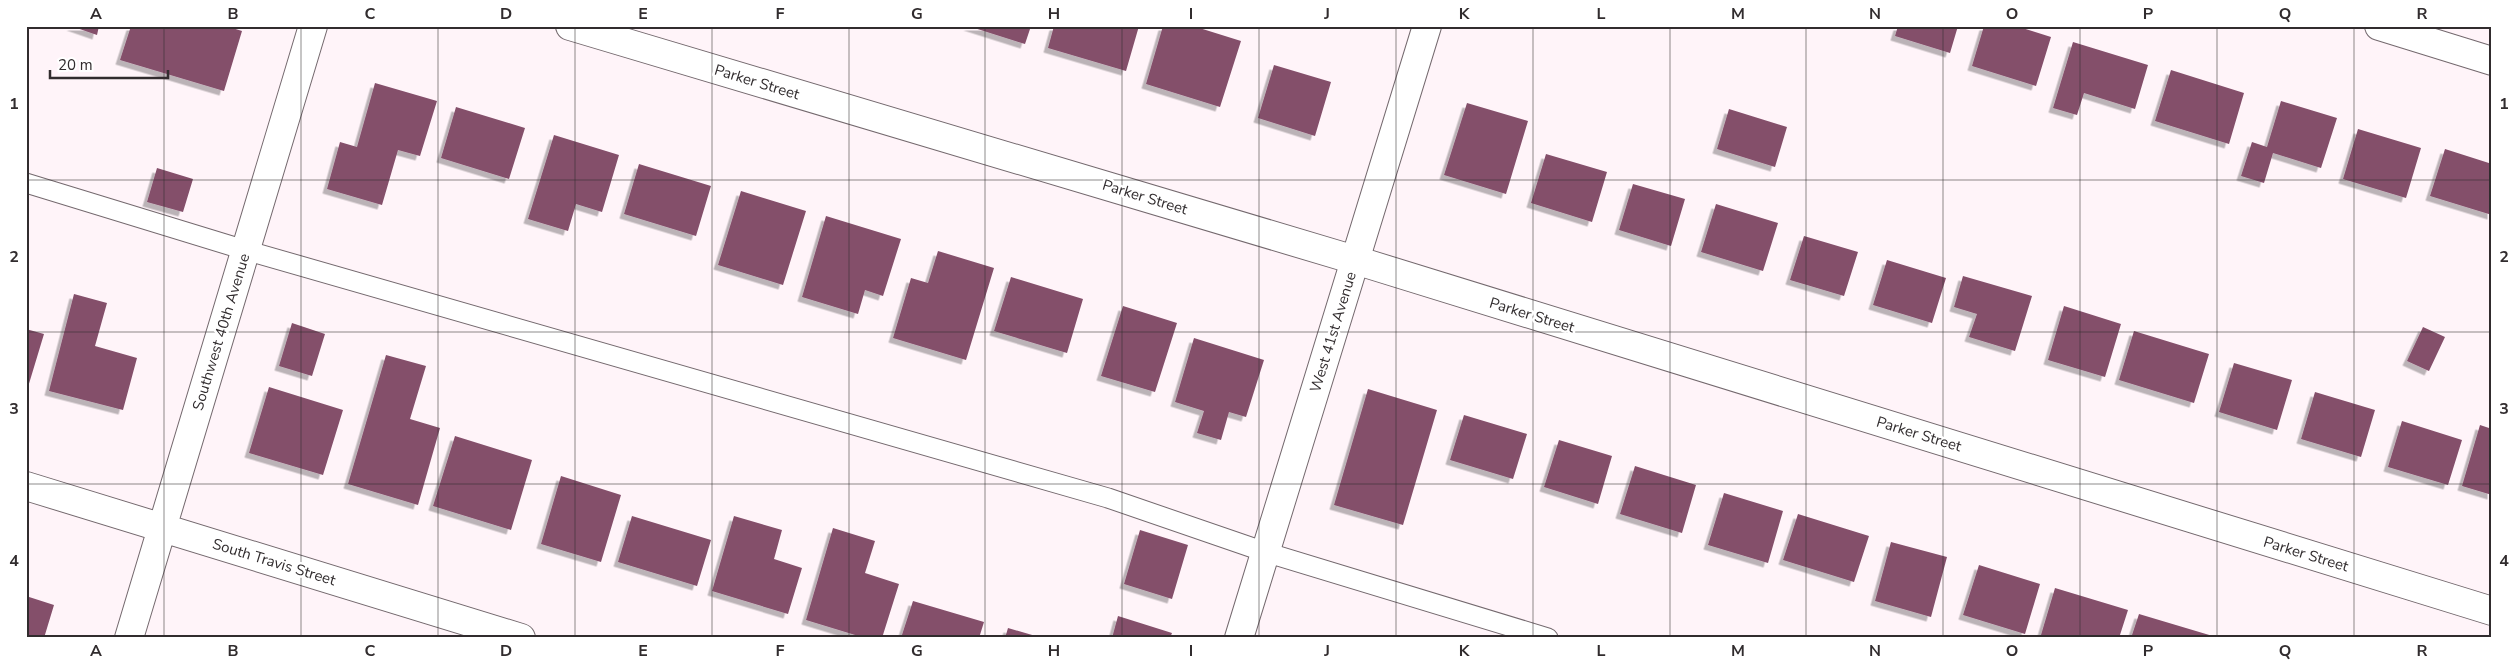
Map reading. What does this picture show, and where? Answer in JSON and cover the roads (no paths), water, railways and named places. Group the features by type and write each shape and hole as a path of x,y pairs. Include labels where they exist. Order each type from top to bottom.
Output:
{"main road":[{"name":"Southwest 40th Avenue","path":"129,638 313,26"},
{"name":"Parker Street","path":"570,26 1355,260 2492,611"},
{"name":"West 41st Avenue","path":"1239,638 1427,26"},
{"path":"2379,26 2492,61"},
{"name":"South Travis Street","path":"26,486 521,638"}],"lane":[{"path":"26,183 245,250 1108,498 1265,552 1548,638"}]}
